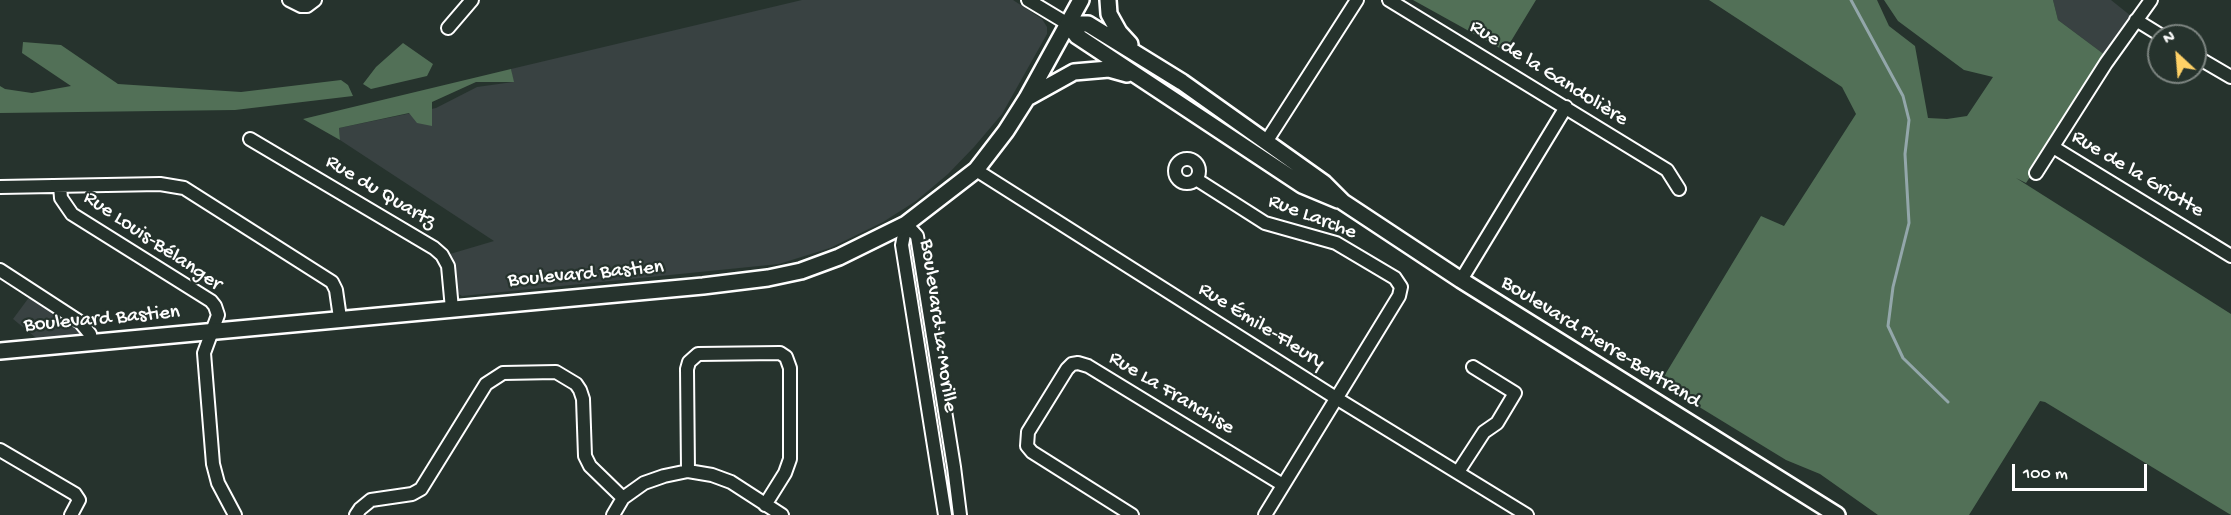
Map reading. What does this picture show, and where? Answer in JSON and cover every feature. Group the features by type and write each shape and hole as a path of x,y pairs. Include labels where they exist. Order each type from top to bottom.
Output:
{"main road":[{"name":"Boulevard Bastien","path":"0,351 768,278 801,271 839,257 906,224 976,170 1006,131 1027,98 1081,0"},
{"path":"1108,0 1109,14 1119,32 1143,58"},
{"name":"Boulevard Pierre-Bertrand","path":"1068,24 1088,24 1182,82 1324,183 1343,202"},
{"name":"Boulevard Pierre-Bertrand","path":"1068,24 1077,36 1302,184 1343,202 1461,280 1837,515"},
{"path":"1027,98 1056,80 1082,71 1109,69 1142,77"}],"street":[{"path":"289,0 301,6 307,6 315,0"},
{"path":"448,28 472,0"},
{"name":"Boulevard Pierre-Bertrand","path":"1028,0 1068,24"},
{"path":"1266,141 1357,0"},
{"name":"Rue de la Gandolière","path":"1389,0 1667,170 1679,189"},
{"path":"2036,173 2094,81 2151,0"},
{"path":"2136,20 2147,27"},
{"path":"2207,63 2231,77"},
{"path":"1461,280 1566,107"},
{"name":"Rue du Quartz","path":"250,139 434,248 442,255 448,266 452,309"},
{"name":"Rue de la Griotte","path":"2053,147 2231,256"},
{"name":"Rue Émile-Fleury","path":"976,170 1336,398 1527,515"},
{"name":"Rue Larche","path":"1196,179 1265,223 1336,243 1395,278 1401,287 1400,296 1265,515"},
{"path":"0,186 160,184 184,189 332,282 336,290 340,318"},
{"name":"Rue Louis-Bélanger","path":"60,186 62,198 72,214 211,301 218,315 204,353 213,464 218,483 235,515"},
{"name":"Boulevard La Morille","path":"906,224 902,244 945,515"},
{"name":"Boulevard La Morille","path":"906,224 916,236 960,515"},
{"path":"0,270 80,322 90,334 91,342"},
{"path":"688,471 687,369 689,362 698,354 780,353 786,357 790,368 790,459 785,473 765,505"},
{"name":"Rue La Franchise","path":"1132,515 1032,452 1027,446 1028,432 1072,364 1088,366 1283,485"},
{"path":"1458,472 1484,432 1497,423 1515,393 1473,368"},
{"path":"356,515 371,500 412,494 421,489 486,384 503,373 556,372 576,384 583,399 585,456 590,465 623,498"},
{"path":"0,450 75,494 79,500 71,515"},
{"path":"613,515 623,498 645,483 688,471 712,475 731,482 782,515"}],"shaded area":[{"path":"802,0 1013,0 1042,19 1047,27 1047,34 1002,114 948,174 916,201 883,222 830,248 779,264 462,296 457,293 453,258 450,254 494,241 340,140 339,128 436,108 477,87 513,82 511,69"},
{"path":"2053,0 2111,0 2136,20 2109,58 2058,20"},
{"path":"33,292 90,334 46,346 13,319"}],"green space":[{"path":"1413,0 1536,0 1505,51"},
{"path":"1709,0 1877,0 1889,26 1915,46 1928,118 1947,119 1967,116 1993,77 1964,70 1898,21 1884,0 2053,0 2058,20 2109,58 2026,183 2016,178 2231,314 2231,515 2040,401 1969,515 1878,515 1820,474 1786,460 1660,383 1761,216 1784,226 1856,114 1842,87"},
{"path":"23,42 61,45 118,84 241,92 341,80 348,85 353,96 235,110 0,113 0,86 5,89 32,93 71,86 22,53"},
{"path":"403,43 433,64 427,76 371,89 363,84 376,67"},
{"path":"511,69 514,82 476,82 432,102 432,126 417,123 409,113 339,128 340,140 303,119"}],"waterway":[{"path":"1851,0 1903,96 1909,120 1905,154 1909,223 1893,287 1888,326 1903,358 1948,402"}]}
